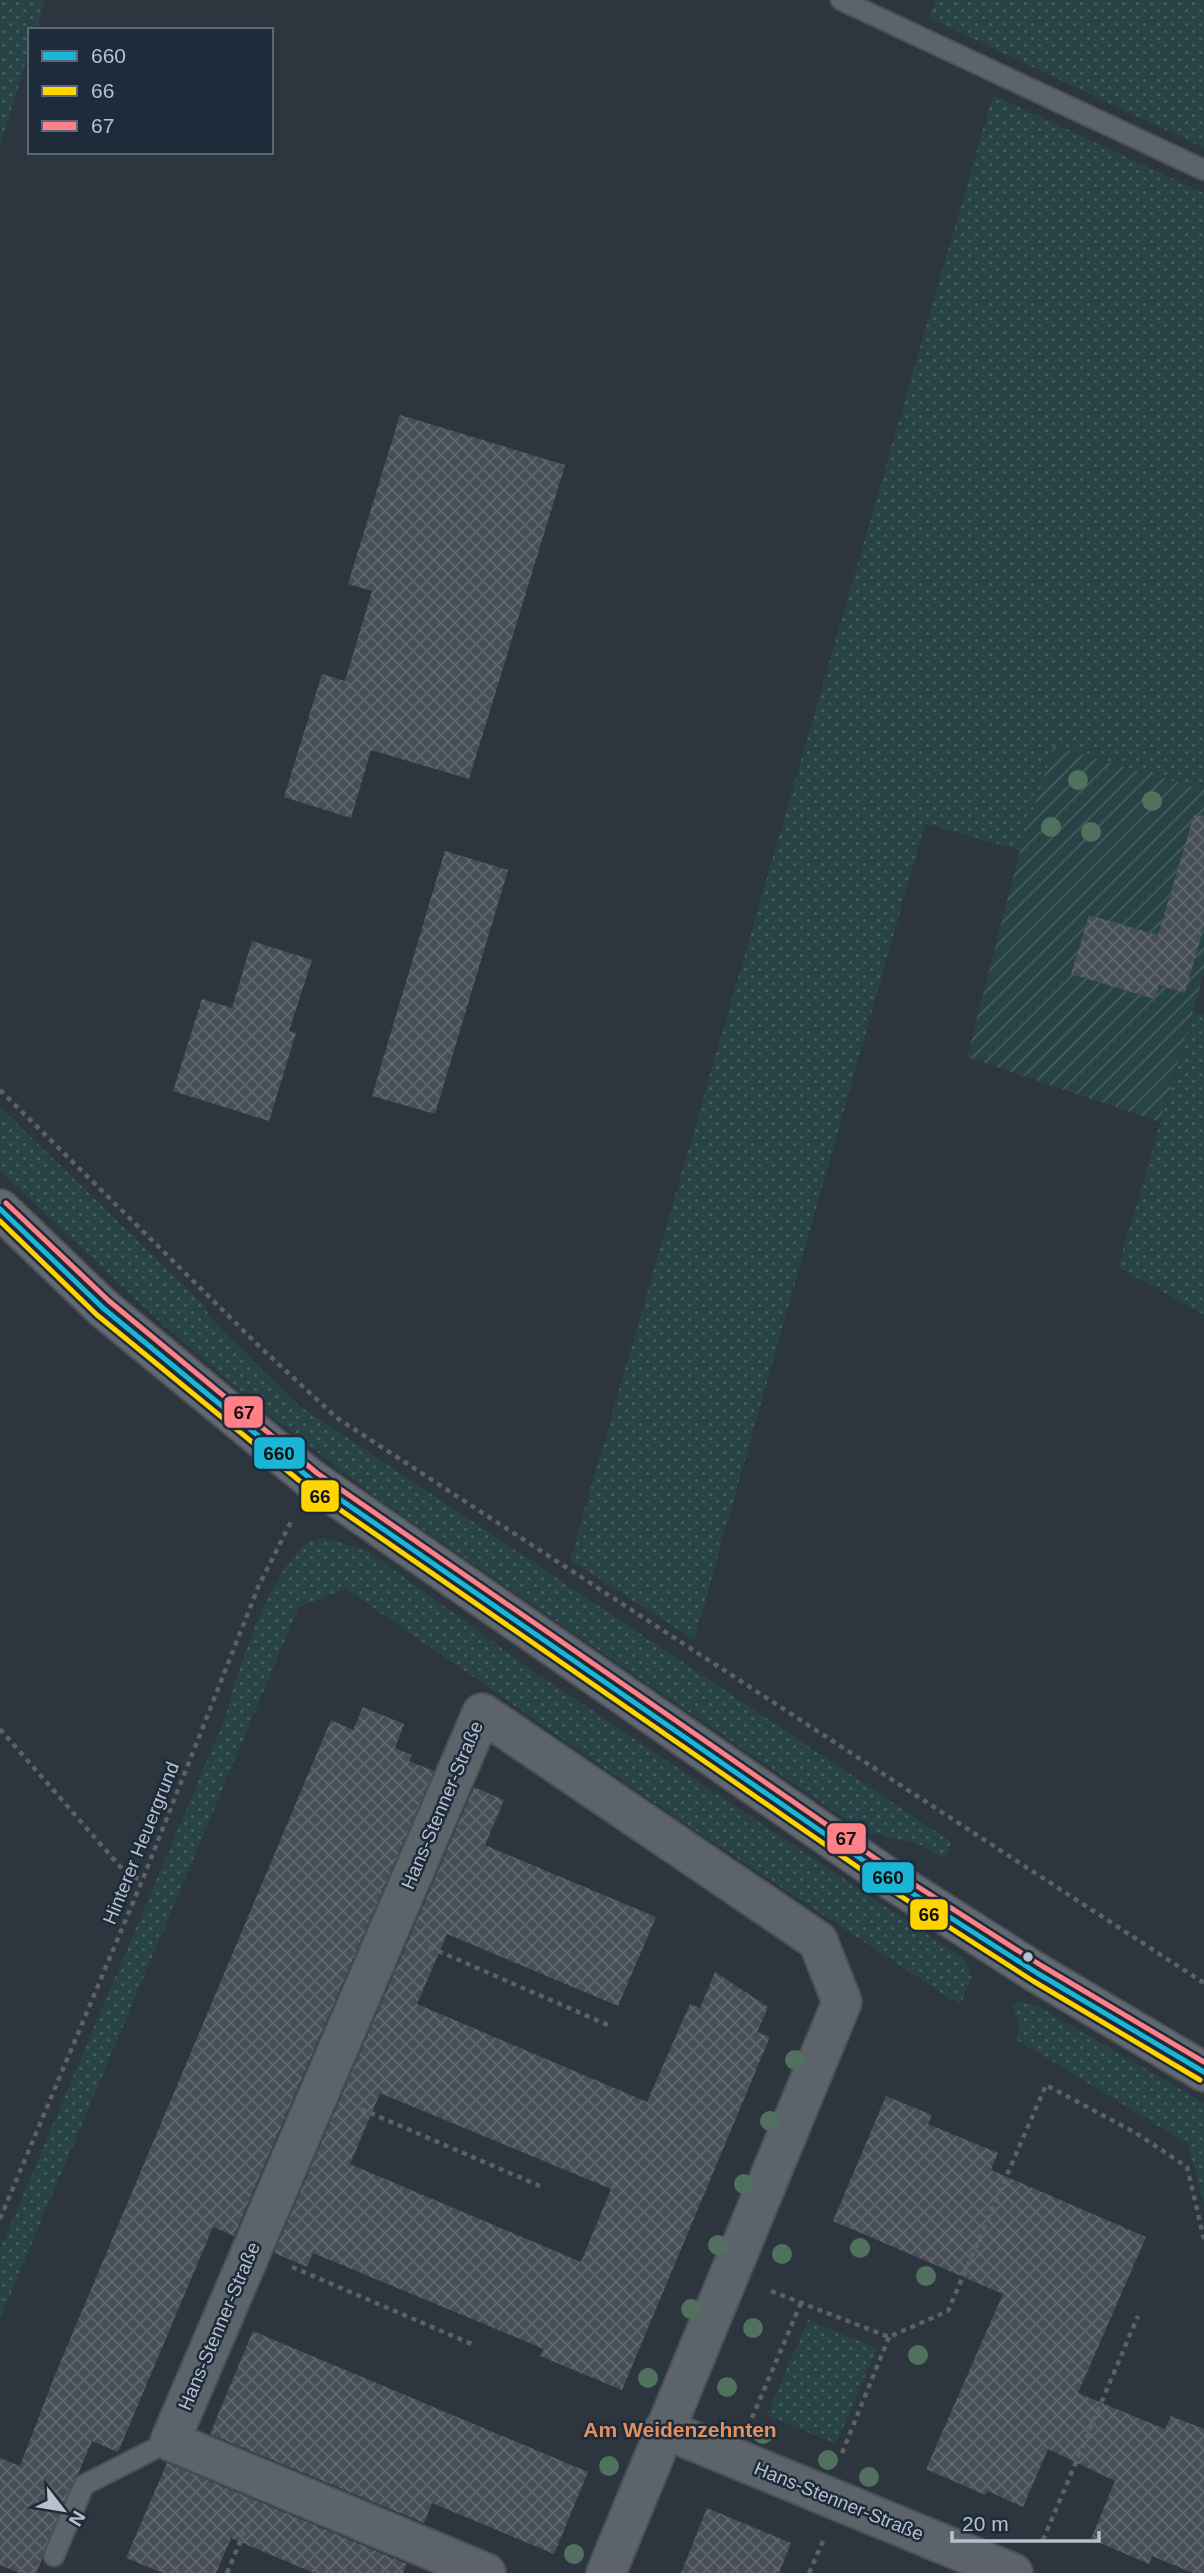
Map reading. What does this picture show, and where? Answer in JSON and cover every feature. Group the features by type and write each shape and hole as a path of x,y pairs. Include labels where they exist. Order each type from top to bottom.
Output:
{"main road":[{"path":"0,1209 103,1308 312,1480 893,1881 1049,1981 1204,2072"}],"street":[{"name":"Hans-Stenner-Straße","path":"170,2441 482,1713 818,1941 842,2001 606,2573"},
{"name":"Hans-Stenner-Straße","path":"664,2429 825,2495 1026,2560"},
{"path":"170,2441 486,2573"}],"lane":[{"path":"841,0 1204,170"},
{"path":"54,2556 84,2485 170,2441"}],"path":[{"path":"0,1090 260,1347 337,1418 1204,1983"},
{"name":"Hinterer Heuergrund","path":"0,2219 142,1881 259,1585 312,1480"},
{"path":"0,1730 124,1871 142,1881"},
{"path":"389,1930 608,2025"},
{"path":"825,2495 889,2337 948,2311 1046,2085 1136,2133 1186,2167 1204,2239"},
{"path":"320,2091 540,2186"},
{"path":"251,2250 474,2345"},
{"path":"728,2274 889,2337"},
{"path":"735,2458 801,2303"},
{"path":"1026,2560 1138,2316"},
{"path":"227,2573 267,2481"}],"green space":[{"path":"0,0 45,0 37,28 28,28 28,55 0,145"},
{"path":"935,0 1204,0 1204,148 929,18"},
{"path":"993,95 1204,193 1204,790 1055,746 1020,850 925,824 694,1640 570,1560"},
{"path":"1054,746 1204,790 1204,974 1160,1122 967,1057 1020,850"},
{"path":"1193,1012 1204,1015 1204,1315 1118,1267"},
{"path":"0,1107 204,1305 210,1318 298,1405 950,1841 946,1855 941,1857 921,1845 870,1833 848,1821 377,1498 267,1413 161,1323 0,1171"},
{"path":"326,1538 368,1551 539,1675 964,1959 972,1976 960,2005 681,1821 346,1589 299,1607 0,2319 0,2249 226,1716 258,1621 270,1595 296,1553 310,1541"},
{"path":"1017,2001 1036,2005 1204,2103 1204,2204 1188,2144 1015,2039 1020,2028 1012,2006"},
{"path":"808,2320 877,2348 836,2444 767,2415"}],"building":[{"path":"400,415 565,465 469,779 371,750 351,818 284,797 322,674 345,681 372,591 348,584"},
{"path":"1194,815 1204,816 1204,926 1185,993 1159,985 1155,999 1071,974 1089,915 1158,935"},
{"path":"445,851 508,870 435,1114 372,1096"},
{"path":"252,941 312,960 289,1031 296,1033 269,1121 173,1091 202,999 232,1008"},
{"path":"363,1707 404,1724 395,1748 412,1755 409,1761 434,1771 234,2236 213,2227 118,2452 92,2441 36,2573 20,2573 0,2565 0,2458 20,2466 55,2375 331,1720 353,1730"},
{"path":"474,1787 504,1800 485,1845 656,1917 618,2006 447,1934 417,2004 647,2102 690,2004 700,2008 715,1972 768,2007 757,2032 770,2037 622,2390 540,2356 544,2349 313,2253 307,2267 274,2253","holes":["380,2093 611,2189 581,2262 350,2164"]},
{"path":"886,2096 932,2115 928,2124 998,2153 991,2170 1146,2237 1078,2393 1165,2429 1171,2416 1204,2429 1204,2573 1193,2573 1152,2556 1149,2564 1091,2539 1115,2481 1048,2449 1023,2507 988,2491 985,2495 926,2469 1003,2294 833,2221"},
{"path":"253,2331 588,2472 554,2554 432,2503 424,2523 210,2434"},
{"path":"167,2463 407,2564 403,2573 314,2573 231,2538 216,2573 163,2573 126,2558"},
{"path":"707,2508 791,2543 779,2573 681,2573"}],"transit line":[{"name":"67","path":"6,1203 109,1301 317,1473 898,1874 1042,1966 1204,2062"},
{"name":"660","path":"0,1209 103,1308 312,1480 893,1881 1037,1973 1204,2072"},
{"name":"66","path":"0,1221 97,1315 307,1487 888,1888 1033,1981 1200,2080"}],"district":[{"name":"Am Weidenzehnten","path":"680,2429"}]}
